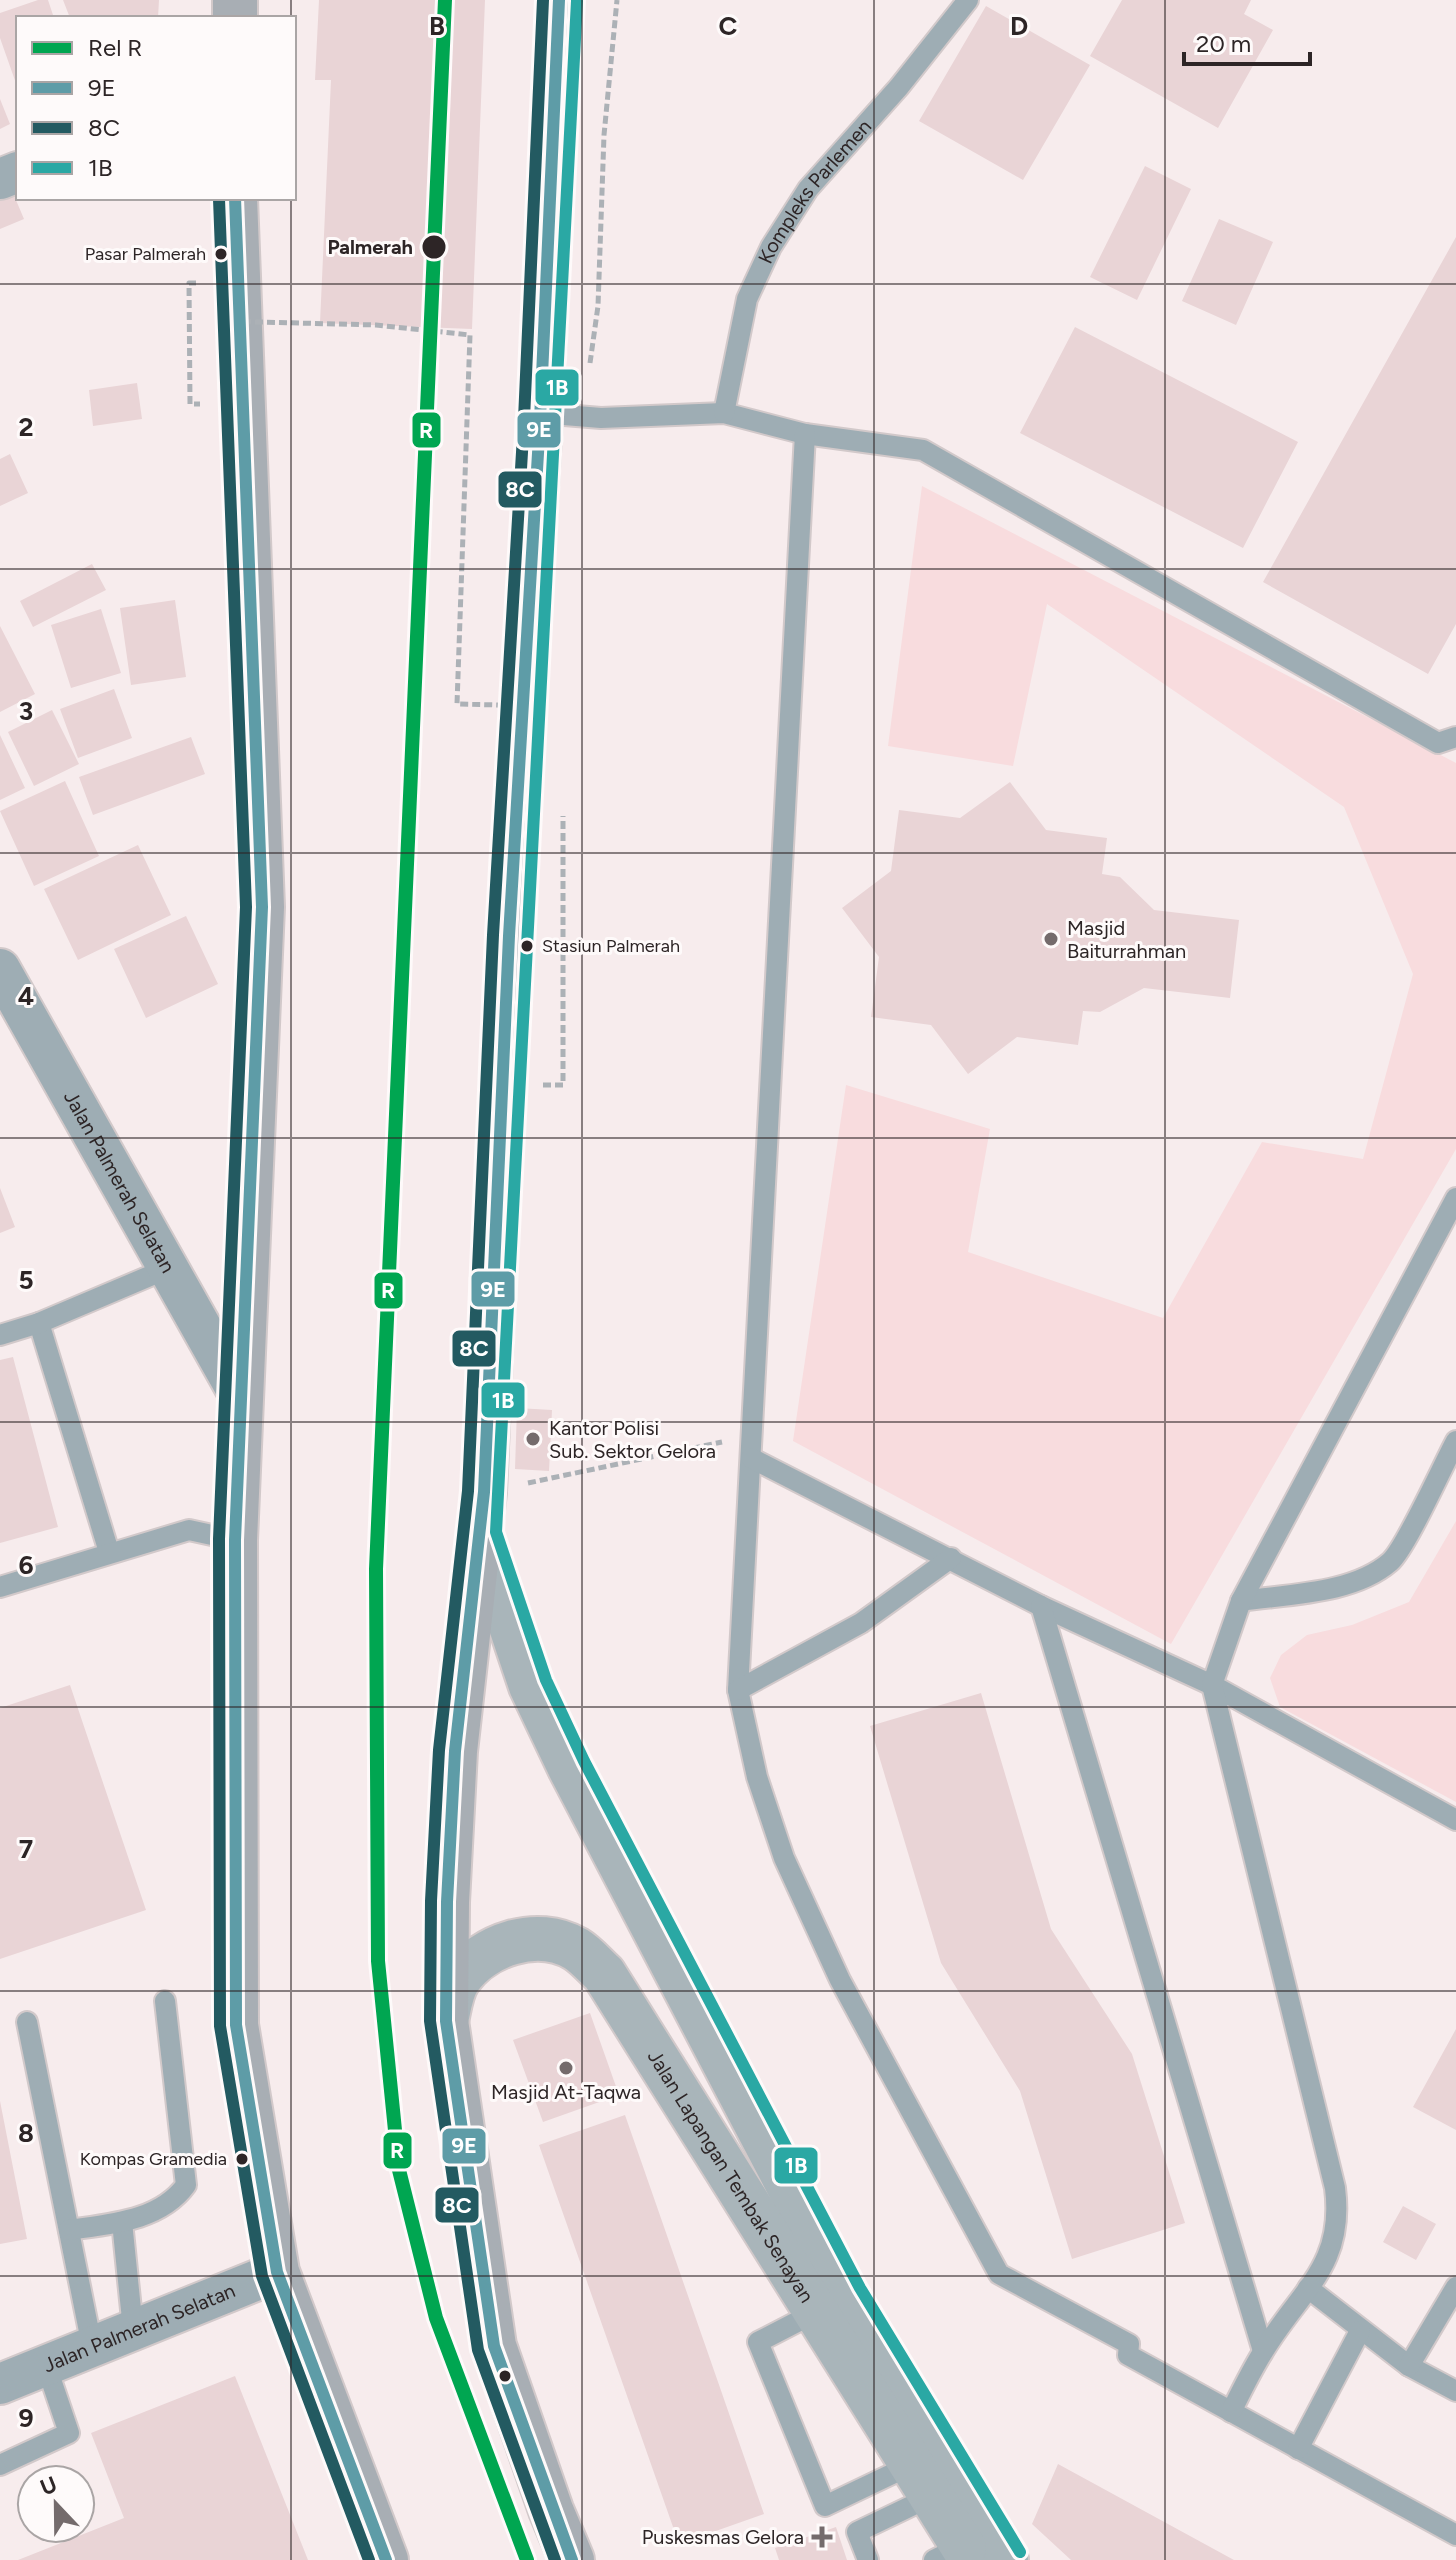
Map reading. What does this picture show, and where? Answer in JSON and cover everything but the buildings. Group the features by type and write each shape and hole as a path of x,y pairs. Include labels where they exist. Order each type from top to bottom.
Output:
{"highway":[{"path":"560,5 574,415 502,1085 482,1513 455,1751 447,1902 446,2021 494,2346 551,2510 572,2560"},
{"path":"235,200 262,907 235,1540 236,2025 277,2272 386,2560"}],"main road":[{"name":"Jalan Lapangan Tembak Senayan","path":"482,1513 531,1686 831,2304"},
{"name":"Jalan Lapangan Tembak Senayan","path":"446,2021 456,1982 478,1957 509,1943 541,1939 575,1948 604,1974 831,2304 935,2474 973,2552"}],"street":[{"name":"Jalan Palmerah Selatan","path":"3,981 171,1267 240,1396"},
{"name":"Jalan Palmerah Selatan","path":"0,2384 277,2272"}],"lane":[{"name":"Kompleks Parlemen","path":"724,413 747,299 771,247 808,189 899,87 968,0"},
{"path":"574,415 724,413 805,434 923,450 1438,743 1456,737"},
{"path":"805,434 738,1690 757,1777 784,1858 840,1980 999,2274 1129,2344 1128,2355 1456,2535"},
{"path":"1231,2412 1263,2351 1331,2250 1337,2232 1335,2188 1212,1685 1241,1601 1456,1198"},
{"path":"0,1335 39,1323 171,1267"},
{"path":"39,1323 109,1552"},
{"path":"1241,1601 1349,1584 1369,1576 1393,1560 1456,1441"},
{"path":"751,1458 1041,1606 1212,1685 1456,1820"},
{"path":"0,1587 189,1530 235,1540"},
{"path":"738,1690 861,1623 951,1558"},
{"path":"1041,1606 1263,2351"},
{"path":"69,2230 122,2222 163,2208 174,2201 186,2185 165,2001"},
{"path":"27,2022 92,2346"},
{"path":"122,2222 133,2329"},
{"path":"1409,2366 1456,2287"},
{"path":"1308,2288 1409,2366 1456,2391"},
{"path":"831,2304 758,2342 825,2506 935,2474"},
{"path":"1298,2449 1360,2331"},
{"path":"0,2464 69,2433 46,2365"},
{"path":"868,2560 857,2532 935,2474"}],"path":[{"path":"574,415 598,306 604,135 617,0"},
{"path":"219,321 376,325 470,335 457,704 538,706"},
{"path":"502,1085 563,1085 564,818"},
{"path":"482,1513 600,1470 753,1434"}],"shaded area":[{"path":"922,486 1456,763 1456,1149 1171,1644 793,1441 846,1085 990,1129 968,1252 1163,1318 1262,1142 1363,1159 1413,974 1344,807 1047,604 1013,766 888,746"},
{"path":"1456,1521 1456,1802 1280,1707 1270,1678 1281,1655 1307,1635 1352,1625 1409,1602"}],"rail line":[{"name":"R","path":"445,0 376,1569 378,1961 399,2170 436,2318 527,2560"}],"transit line":[{"name":"8C","path":"543,0 524,419 493,935 468,1491 439,1750 431,1901 430,2021 478,2350 555,2560"},
{"name":"9E","path":"559,0 540,420 509,936 484,1492 455,1751 447,1902 446,2021 494,2346 572,2560"},
{"name":"1B","path":"577,1 496,1532 546,1680 584,1761 860,2288 1020,2552"},
{"name":"8C","path":"219,200 246,907 219,1539 220,2026 262,2276 369,2560"},
{"name":"9E","path":"235,200 262,907 235,1540 236,2025 277,2272 386,2560"}],"place":[{"name":"Palmerah","path":"434,247"},
{"name":"Pasar Palmerah","path":"221,254"},
{"name":"Masjid Baiturrahman","path":"1051,939"},
{"name":"Stasiun Palmerah","path":"527,946"},
{"name":"Kantor Polisi Sub. Sektor Gelora","path":"533,1439"},
{"name":"Masjid At-Taqwa","path":"566,2068"},
{"name":"Kompas Gramedia","path":"242,2159"},
{"name":"Puskesmas Gelora","path":"822,2537"}]}
